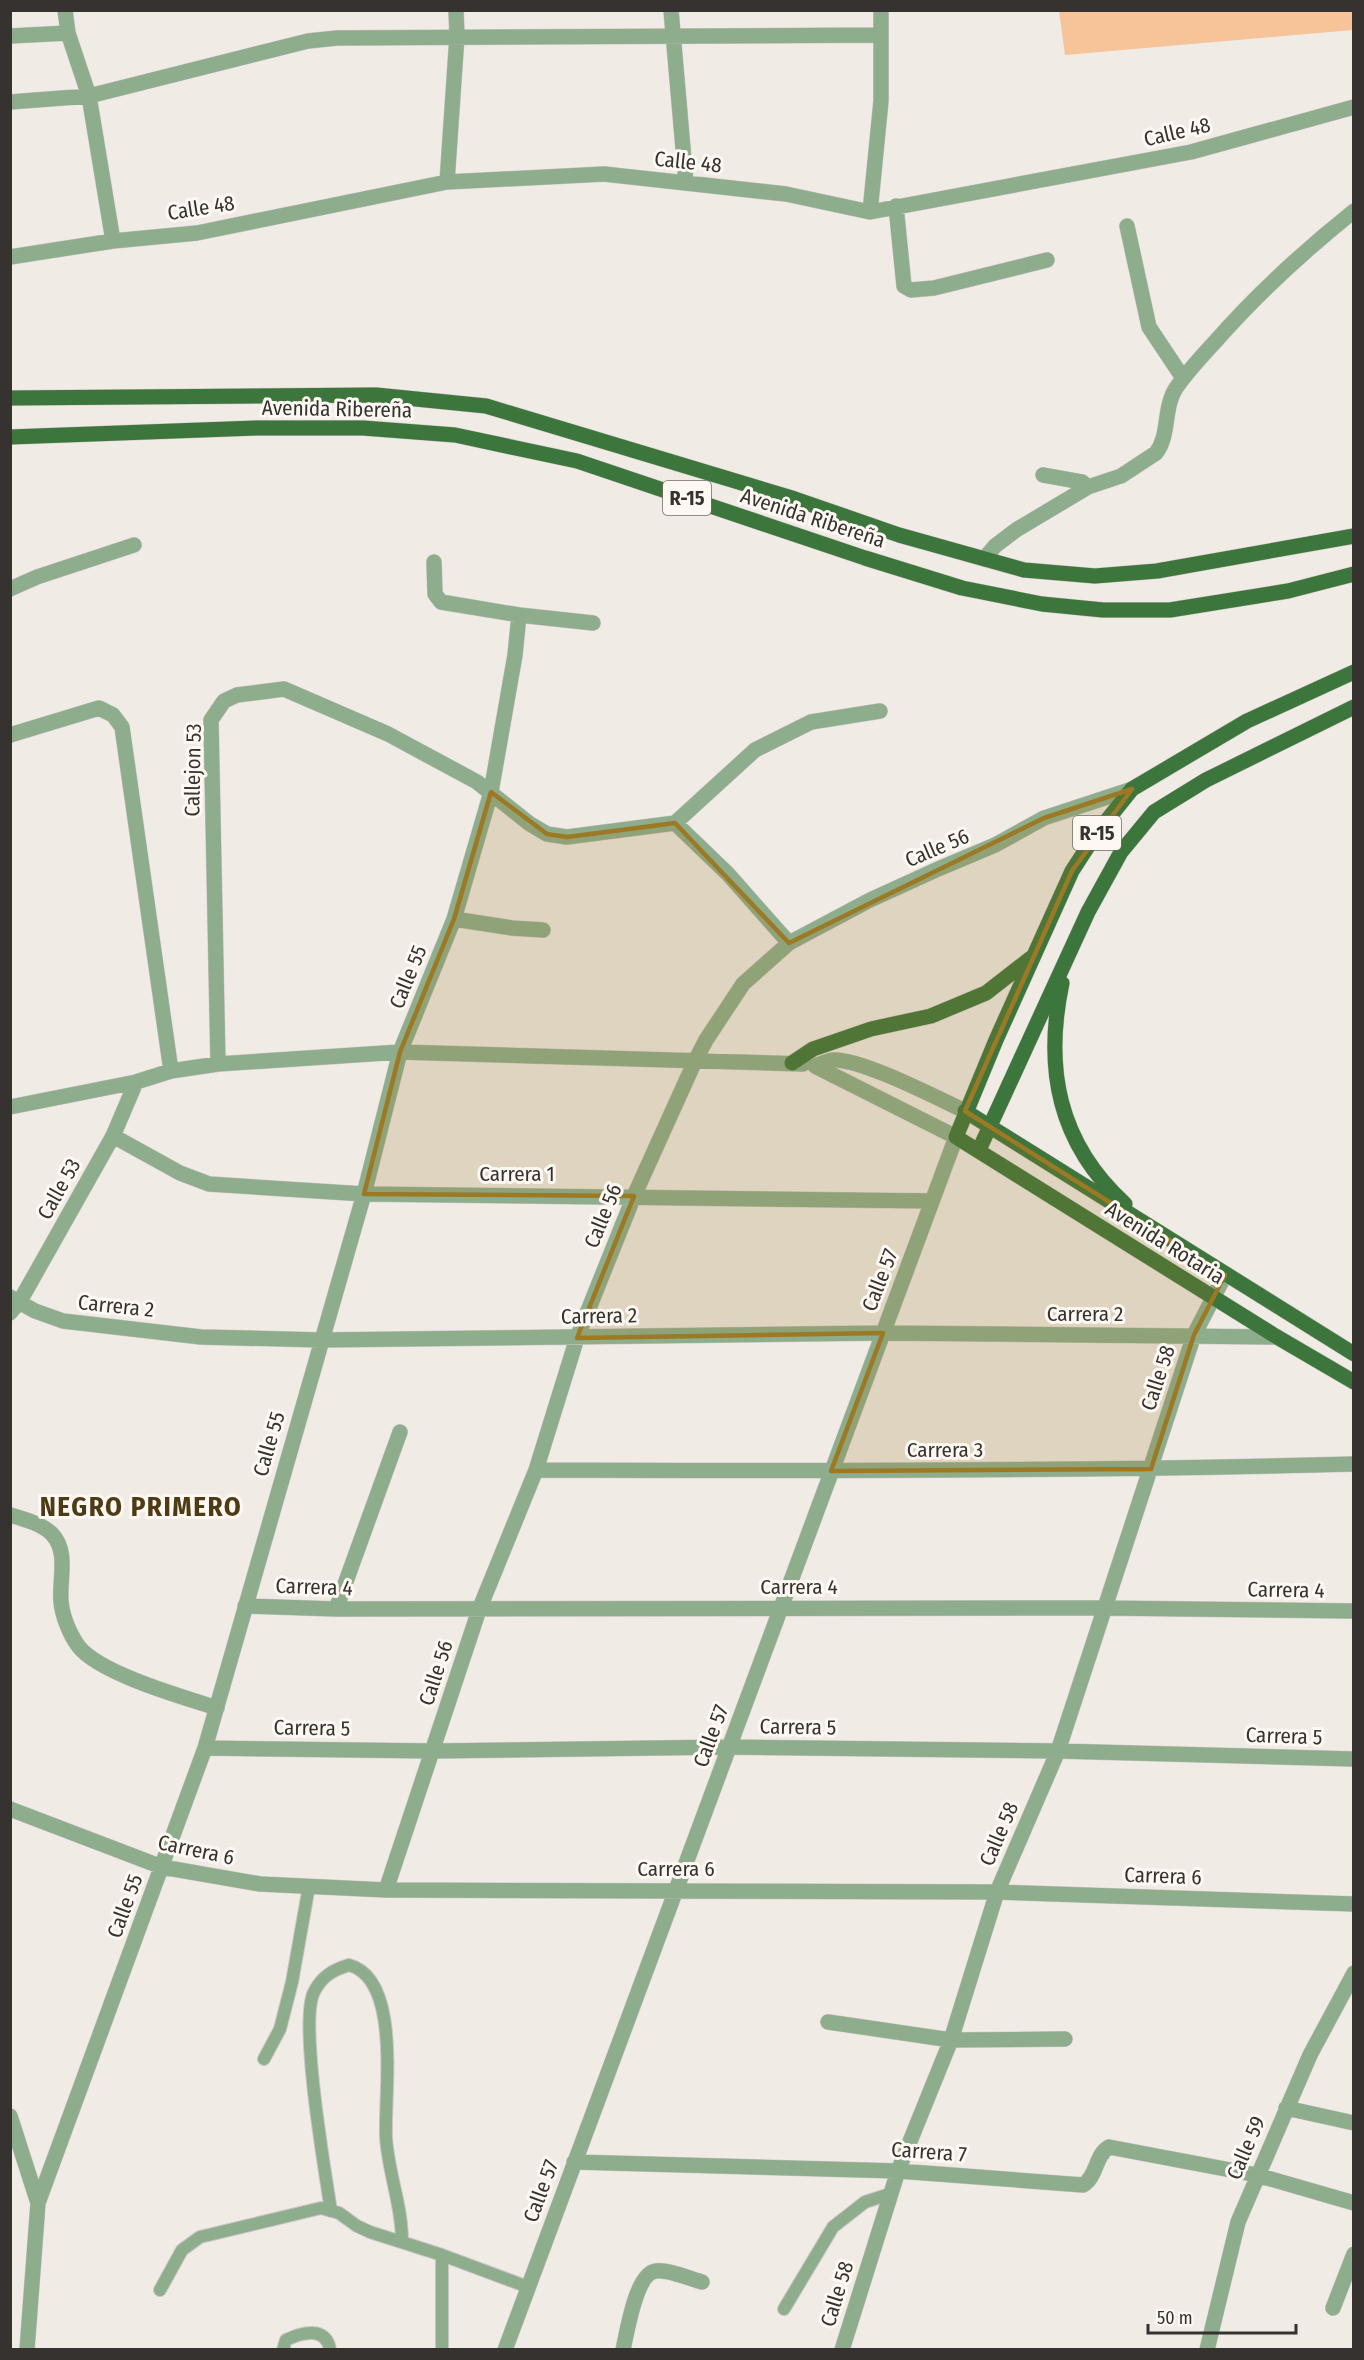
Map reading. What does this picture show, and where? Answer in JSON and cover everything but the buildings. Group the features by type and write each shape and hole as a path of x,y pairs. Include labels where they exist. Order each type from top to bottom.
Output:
{"main road":[{"name":"Avenida Ribereña","path":"10,399 376,395 486,406 795,499 899,535 1024,570 1105,575 1157,571 1353,536"},
{"name":"Avenida Ribereña","path":"10,437 256,428 363,428 455,435 576,461 865,558 962,588 1042,604 1103,610 1170,610 1288,591 1353,574"},
{"name":"R-15","path":"956,1137 965,1111 1072,871 1096,834 1132,789 1247,721 1353,672"},
{"name":"R-15","path":"979,1150 1088,912 1121,852 1154,812 1206,780 1353,707"},
{"path":"792,1063 813,1049 871,1029 931,1016 987,993 1036,954"},
{"path":"1068,954 1055,1018 1053,1051 1057,1085 1065,1115 1080,1146 1105,1184 1151,1229"},
{"name":"Avenida Rotaria","path":"965,1111 1353,1354"},
{"name":"Avenida Rotaria","path":"956,1137 1213,1298 1353,1382"}],"street":[{"path":"65,10 68,33 88,96 113,241"},
{"path":"447,182 457,36 456,10"},
{"path":"671,10 686,183"},
{"path":"870,212 881,102 881,10"},
{"path":"10,36 68,33"},
{"path":"10,102 88,96 308,41 337,38 881,35"},
{"name":"Calle 48","path":"10,257 113,241 197,232 447,182 604,174 786,194 870,212 1191,152 1353,107"},
{"path":"896,206 904,286 910,290 934,288 1047,260"},
{"path":"984,559 995,546 1016,530 1088,487 1121,476 1156,453 1161,447 1167,412 1174,391 1183,378 1235,319 1326,233 1353,211"},
{"path":"1127,226 1149,327 1183,378"},
{"path":"1043,475 1082,482 1088,487"},
{"path":"10,589 37,577 134,545"},
{"path":"434,562 435,594 441,602 519,615 593,623"},
{"name":"Calle 55","path":"27,2349 38,2203 205,1748 364,1194 400,1052 454,919 490,792 515,655 519,615"},
{"name":"Callejon 53","path":"218,1064 211,720 224,701 237,695 284,688 388,734 490,792 530,824 547,834 567,837 675,823"},
{"path":"10,735 99,708 112,715 122,727 171,1071"},
{"path":"789,943 728,874 675,823 755,750 811,722 880,711"},
{"name":"Calle 56","path":"386,1890 479,1610 536,1470 577,1338 634,1196 695,1061 743,984 789,943 870,900 995,845 1044,818 1132,789"},
{"path":"454,919 543,930"},
{"path":"10,1107 136,1082 171,1071 218,1064 400,1052 792,1063 814,1066 956,1137"},
{"path":"814,1066 832,1060 846,1061 881,1073 965,1111"},
{"name":"Calle 53","path":"14,1304 112,1136 136,1082"},
{"name":"Carrera 1","path":"112,1136 180,1173 209,1184 364,1194 932,1201"},
{"name":"Calle 57","path":"506,2349 956,1137"},
{"name":"Calle 58","path":"843,2349 890,2194 951,2040 997,1892 1058,1751 1194,1335 1225,1275"},
{"name":"Carrera 2","path":"14,1304 63,1321 201,1337 321,1340 883,1334 1277,1337"},
{"path":"336,1609 400,1432"},
{"name":"Carrera 3","path":"536,1470 1151,1469 1353,1464"},
{"path":"10,1515 30,1521 52,1533 60,1546 61,1601 66,1621 80,1648 96,1661 145,1684 217,1708"},
{"name":"Carrera 4","path":"245,1606 479,1610 1103,1608 1353,1611"},
{"name":"Carrera 5","path":"205,1748 433,1751 730,1747 1058,1751 1353,1759"},
{"name":"Carrera 6","path":"10,1809 162,1867 260,1884 386,1890 676,1889 997,1892 1353,1904"},
{"name":"Calle 59","path":"1207,2349 1238,2222 1310,2055 1353,1973"},
{"path":"828,2022 951,2040 1065,2039"},
{"path":"1286,2108 1353,2123"},
{"path":"10,2116 38,2203"},
{"name":"Carrera 7","path":"574,2162 898,2171 1083,2185 1090,2180 1103,2151 1109,2147 1257,2175"},
{"path":"1257,2175 1353,2203"},
{"path":"1333,2308 1353,2254"},
{"path":"622,2349 640,2285 648,2275 656,2271 702,2282"}],"lane":[{"path":"264,2059 280,2029 292,1982 309,1886"},
{"path":"331,2211 312,2069 309,2014 312,1994 321,1980 333,1970 349,1965 366,1973 377,1988 388,2042 386,2138 402,2224 402,2241"},
{"path":"784,2309 833,2227 865,2202 890,2194"},
{"path":"160,2290 182,2250 200,2237 321,2208 339,2213 370,2232 402,2241 528,2287"},
{"path":"442,2255 442,2349"},
{"path":"283,2349 286,2340 315,2332 322,2334 329,2342 330,2349"}],"highlighted area":[{"path":"1132,789 1072,871 965,1111 1225,1275 1194,1335 1151,1469 831,1471 883,1333 577,1338 634,1196 364,1194 400,1052 454,919 491,792 547,834 567,837 675,823 789,943 1044,818"}],"shaded area":[{"path":"1059,11 1353,11 1353,30 1065,55"}],"district":[{"name":"NEGRO PRIMERO","path":"141,1507"}]}
